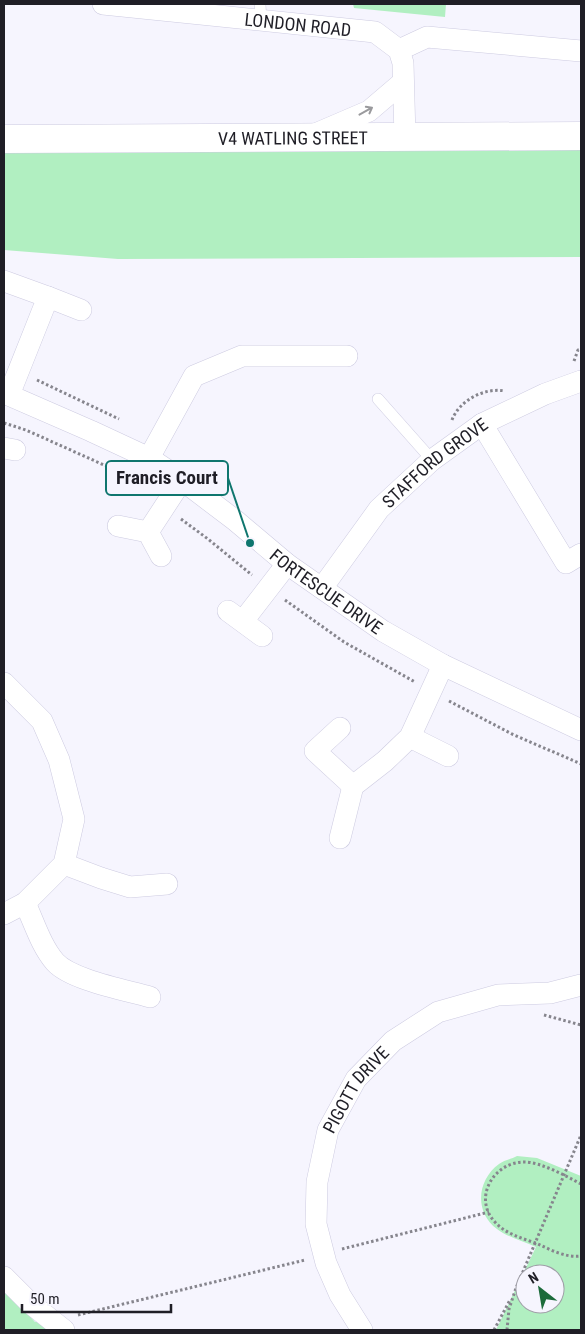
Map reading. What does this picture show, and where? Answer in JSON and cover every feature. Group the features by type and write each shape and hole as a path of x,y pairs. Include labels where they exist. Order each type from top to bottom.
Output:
{"street":[{"name":"LONDON ROAD","path":"103,4 261,13 375,32 398,50"},
{"path":"405,138 403,63 398,50 427,37 581,51"},
{"path":"306,138 369,111 403,82"},
{"name":"V4 WATLING STREET","path":"4,139 581,136"},
{"path":"4,281 81,310"},
{"path":"6,394 48,296"},
{"path":"149,458 194,376 242,356 347,356"},
{"name":"STAFFORD GROVE","path":"322,588 379,509 432,460 482,424 545,394 581,381"},
{"name":"FORTESCUE DRIVE","path":"6,394 149,458 182,480 236,521 288,564 383,631 443,664 581,730"},
{"path":"482,424 566,562 581,554"},
{"path":"148,532 182,480"},
{"path":"118,526 148,532"},
{"path":"148,532 161,556"},
{"path":"262,636 235,616 288,564"},
{"path":"340,838 353,786 385,761 410,737 443,664"},
{"path":"4,683 42,721 59,760 74,819 64,864 25,903 4,914"},
{"path":"340,728 315,751 353,786"},
{"path":"410,737 448,756"},
{"path":"64,864 130,887 167,884"},
{"path":"25,903 45,947 56,963 74,975 150,996"},
{"name":"PIGOTT DRIVE","path":"362,1330 340,1295 324,1256 316,1224 316,1182 328,1130 356,1079 392,1041 438,1012 498,995 550,992 581,985"},
{"path":"4,1276 30,1302 60,1327"}],"lane":[{"path":"378,399 432,460"}],"path":[{"path":"536,1014 581,1025"},
{"path":"526,1264 581,1135"},
{"path":"581,1184 527,1162 514,1162 502,1168 491,1178 486,1205 493,1220 504,1231 563,1255 581,1256"},
{"path":"60,1327 68,1317 324,1256 337,1250 489,1212"},
{"path":"494,1330 515,1290"},
{"path":"507,1330 509,1309 515,1291"}],"green space":[{"path":"353,4 446,4 445,17 354,8"},
{"path":"581,136 581,257 118,259 4,250 4,139"},
{"path":"517,1156 537,1158 581,1176 581,1330 496,1330 515,1291 515,1314 565,1314 565,1264 528,1264 536,1247 497,1229 485,1214 481,1196 483,1187 492,1171 503,1161"},
{"path":"4,1287 35,1322 47,1316 58,1330 4,1330"}],"place":[{"name":"Francis Court","path":"250,543"}]}
